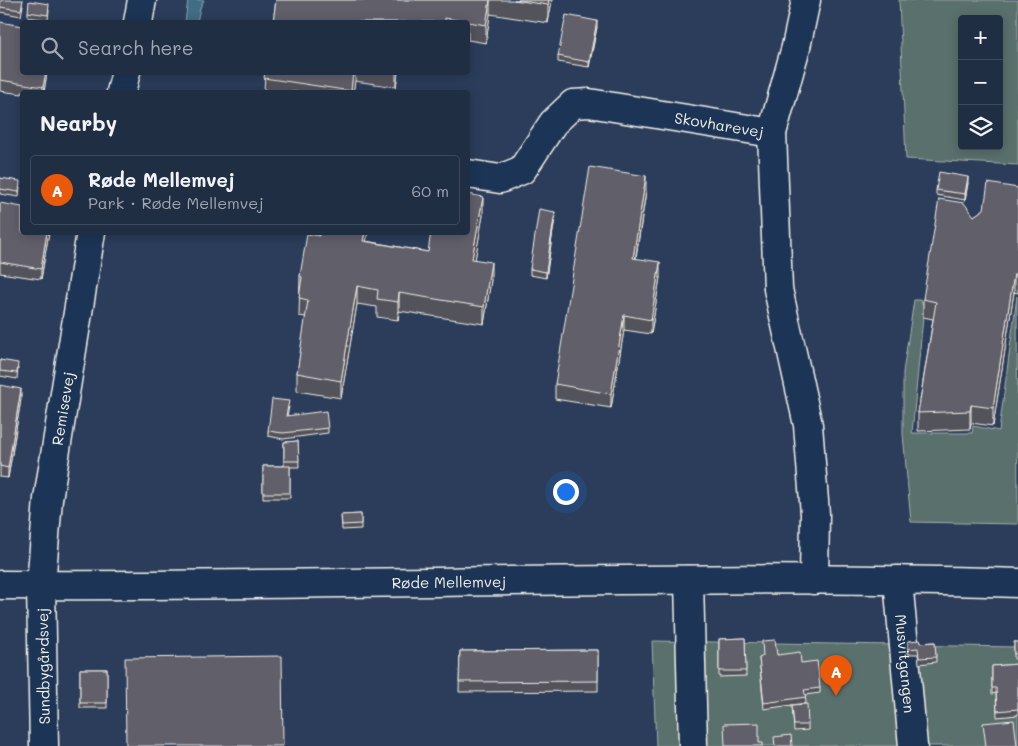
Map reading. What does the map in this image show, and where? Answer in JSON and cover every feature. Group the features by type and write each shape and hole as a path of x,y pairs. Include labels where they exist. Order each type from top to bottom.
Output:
{"street":[{"path":"138,20 142,0"},
{"name":"Skovharevej","path":"470,174 500,179 522,170 553,123 573,104 589,102 772,133 796,47 806,0"},
{"path":"122,90 125,75"},
{"path":"772,133 778,290 808,425 815,514 814,580"},
{"name":"Remisevej","path":"41,585 48,499 90,235"},
{"path":"690,580 693,746"},
{"name":"Røde Mellemvej","path":"0,585 690,580 898,580 1018,584"},
{"name":"Musvitgangen","path":"898,580 913,746"},
{"name":"Sundbygårdsvej","path":"41,585 44,746"}],"green space":[{"path":"899,0 1018,0 1018,165 906,159"},
{"path":"1017,296 1018,524 911,522 903,434 903,372 914,300 920,300 924,307 912,433 972,433 973,426 999,431"},
{"path":"652,641 1018,647 1018,746 656,746"}],"water":[{"path":"188,0 204,0 197,20 185,20"}],"building":[{"path":"1,0 23,0 21,10 0,7"},
{"path":"276,0 490,0 486,25 470,22 470,20 445,18 445,20 273,20"},
{"path":"514,0 549,0 548,5"},
{"path":"29,1 49,4 48,15 28,12"},
{"path":"566,15 597,21 589,62 558,56"},
{"path":"0,22 20,26 20,75 45,75 43,87 0,80"},
{"path":"264,75 353,75 351,90 264,78"},
{"path":"590,167 646,176 633,258 660,262 651,320 624,315 611,394 555,384"},
{"path":"939,172 968,177 965,194 936,190"},
{"path":"0,178 20,181 19,192 0,189"},
{"path":"988,183 1018,188 1018,275 1014,274 993,408 971,405 970,411 918,413 936,302 923,299 939,199 964,203 974,216 984,209"},
{"path":"470,194 483,197 472,259 491,262 484,307 399,293 398,302 377,299 378,290 357,286 341,381 297,373 308,300 299,298 302,277 300,276 307,235 364,235 363,241 428,252 431,235 470,235"},
{"path":"0,203 20,207 20,235 47,235 41,269 0,262"},
{"path":"539,209 555,212 546,272 530,269"},
{"path":"0,360 18,363 17,373 0,371"},
{"path":"0,385 21,389 8,468 0,466"},
{"path":"272,399 289,401 286,416 326,411 328,428 283,433 268,431"},
{"path":"298,441 299,461 284,461 284,442"},
{"path":"263,466 290,466 290,493 263,493"},
{"path":"361,514 361,524 342,525 341,515"},
{"path":"745,638 746,671 719,671 719,639"},
{"path":"775,640 777,655 800,652 801,663 817,661 820,688 804,690 806,697 764,703 759,658 763,656 762,641"},
{"path":"920,640 921,643 935,642 936,657 919,658 918,648 908,649 908,641"},
{"path":"1014,642 1018,642 1018,654 1014,654"},
{"path":"598,650 598,681 459,682 460,651"},
{"path":"282,656 283,746 126,746 125,658"},
{"path":"1018,664 1018,709 997,711 996,688 992,688 992,666"},
{"path":"80,669 107,669 107,703 80,703"},
{"path":"807,704 808,725 794,725 792,705"},
{"path":"1014,720 1017,746 986,746 983,723"},
{"path":"759,723 759,743 763,743 763,746 725,746 724,724"},
{"path":"791,735 792,746 775,746 774,737"}],"place":[{"name":"Røde Mellemvej","path":"836,696"}]}
